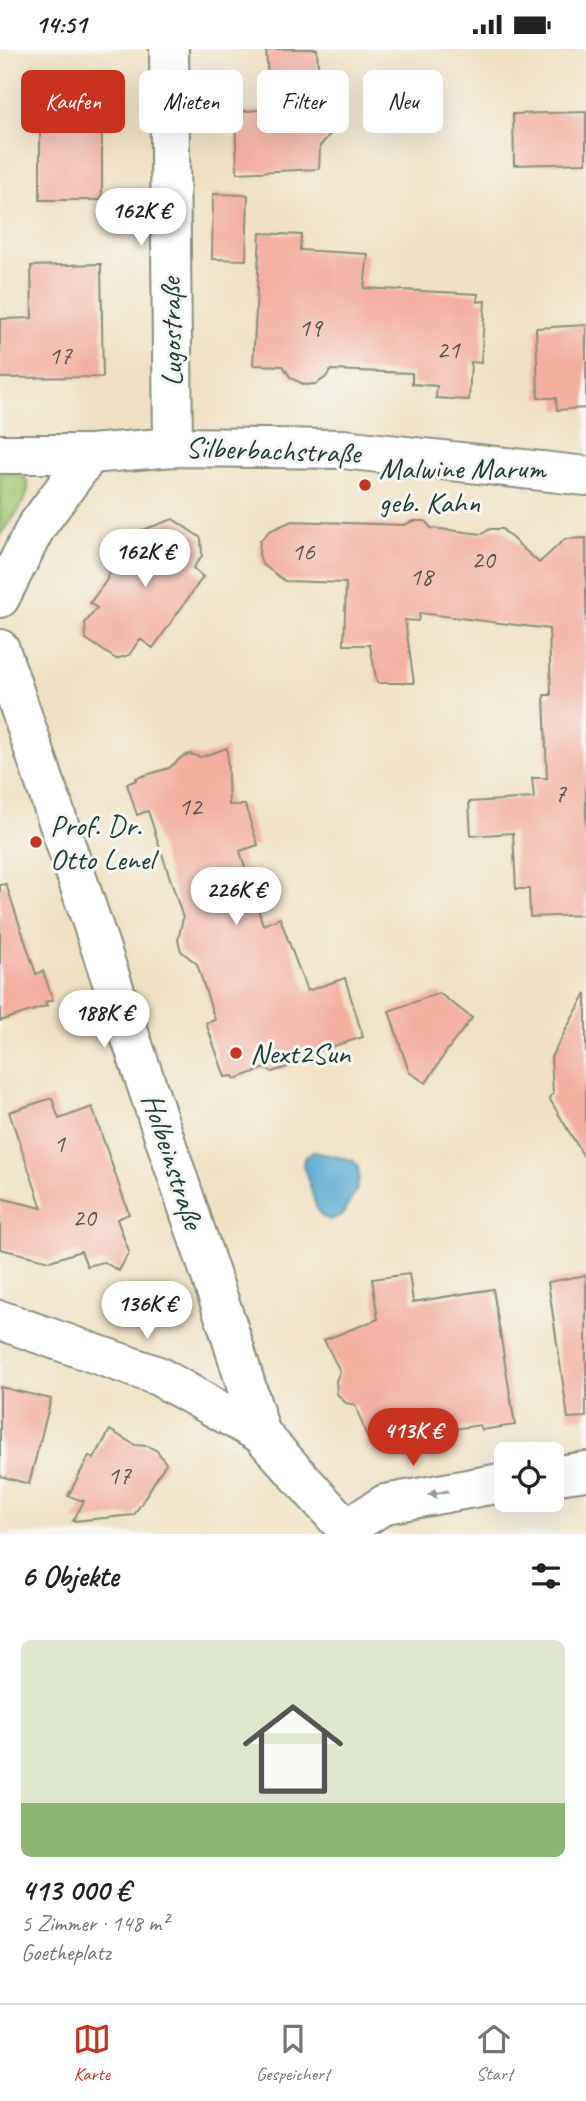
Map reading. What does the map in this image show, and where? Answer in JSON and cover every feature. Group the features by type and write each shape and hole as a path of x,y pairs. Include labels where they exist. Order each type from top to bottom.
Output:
{"street":[{"name":"Lugostraße","path":"169,49 173,447"},
{"name":"Silberbachstraße","path":"0,454 90,454 173,447 343,449 586,475"},
{"path":"0,599 36,527 90,454"},
{"name":"Holbeinstraße","path":"0,649 229,1327 261,1434 349,1531"},
{"path":"0,1320 158,1376 261,1434"},
{"path":"564,1474 586,1471"},
{"path":"349,1531 385,1504 494,1484"}],"green space":[{"path":"0,472 16,474 25,479 28,486 21,506 0,536"}],"water":[{"path":"313,1152 353,1160 358,1167 356,1191 342,1215 330,1220 321,1216 317,1209 303,1165 304,1158"}],"building":[{"path":"266,49 317,49 318,70 267,70"},
{"path":"257,110 257,133 331,133 320,146 319,169 237,173 236,133 243,133 243,111"},
{"path":"586,112 586,163 514,165 513,114"},
{"path":"40,133 102,133 102,200 40,200"},
{"path":"213,194 248,195 246,260 212,259"},
{"path":"260,233 301,235 300,250 368,254 364,288 478,294 477,302 485,301 481,363 471,362 469,400 436,398 437,386 412,384 412,373 331,370 316,384 305,385 291,378 283,366 253,365"},
{"path":"101,264 103,377 0,378 0,319 32,318 31,266"},
{"path":"586,325 586,408 557,410 556,398 538,398 536,328"},
{"path":"173,519 201,538 202,556 193,568 203,577 153,648 140,639 129,655 116,659 86,639 85,623 97,608 90,603 106,581 113,563 123,556 142,530"},
{"path":"292,521 404,525 413,521 425,521 431,528 482,534 490,529 502,529 539,563 565,539 586,538 586,915 530,917 529,889 516,889 513,833 471,836 469,802 534,798 532,778 547,778 544,695 551,695 549,629 420,613 418,621 405,620 414,683 377,683 370,645 344,645 346,583 285,581 262,564 259,554 260,541 269,531"},
{"path":"227,748 229,805 245,805 258,845 240,851 263,925 280,918 307,991 345,978 363,1037 315,1052 316,1058 272,1072 266,1068 235,1079 233,1076 225,1077 206,1023 215,1020 197,964 181,951 178,940 183,918 148,811 137,815 127,784 136,778 169,768 183,756 190,754 201,757"},
{"path":"6,884 36,974 43,971 53,1000 45,1002 47,1006 0,1021 0,885"},
{"path":"439,993 472,1018 426,1083 409,1072 389,1011"},
{"path":"586,993 586,1160 549,1098 553,1094 551,1057"},
{"path":"52,1098 59,1119 92,1107 129,1214 117,1219 129,1252 119,1271 104,1262 87,1266 81,1251 50,1261 0,1249 0,1198 42,1208 9,1112"},
{"path":"409,1274 413,1302 493,1289 515,1425 482,1430 480,1425 400,1437 401,1443 371,1447 355,1405 346,1403 337,1394 336,1381 340,1371 324,1340 378,1319 372,1279"},
{"path":"586,1275 586,1417 568,1418 548,1282"},
{"path":"0,1387 51,1399 29,1484 0,1476"},
{"path":"110,1430 135,1445 148,1446 157,1451 166,1463 134,1515 73,1521 84,1501 68,1496 89,1456 94,1459"}],"place":[{"name":"Malwine Marum geb. Kahn","path":"365,485"},
{"name":"Prof. Dr. Otto Lenel","path":"36,842"},
{"name":"Next2Sun","path":"236,1053"}]}
